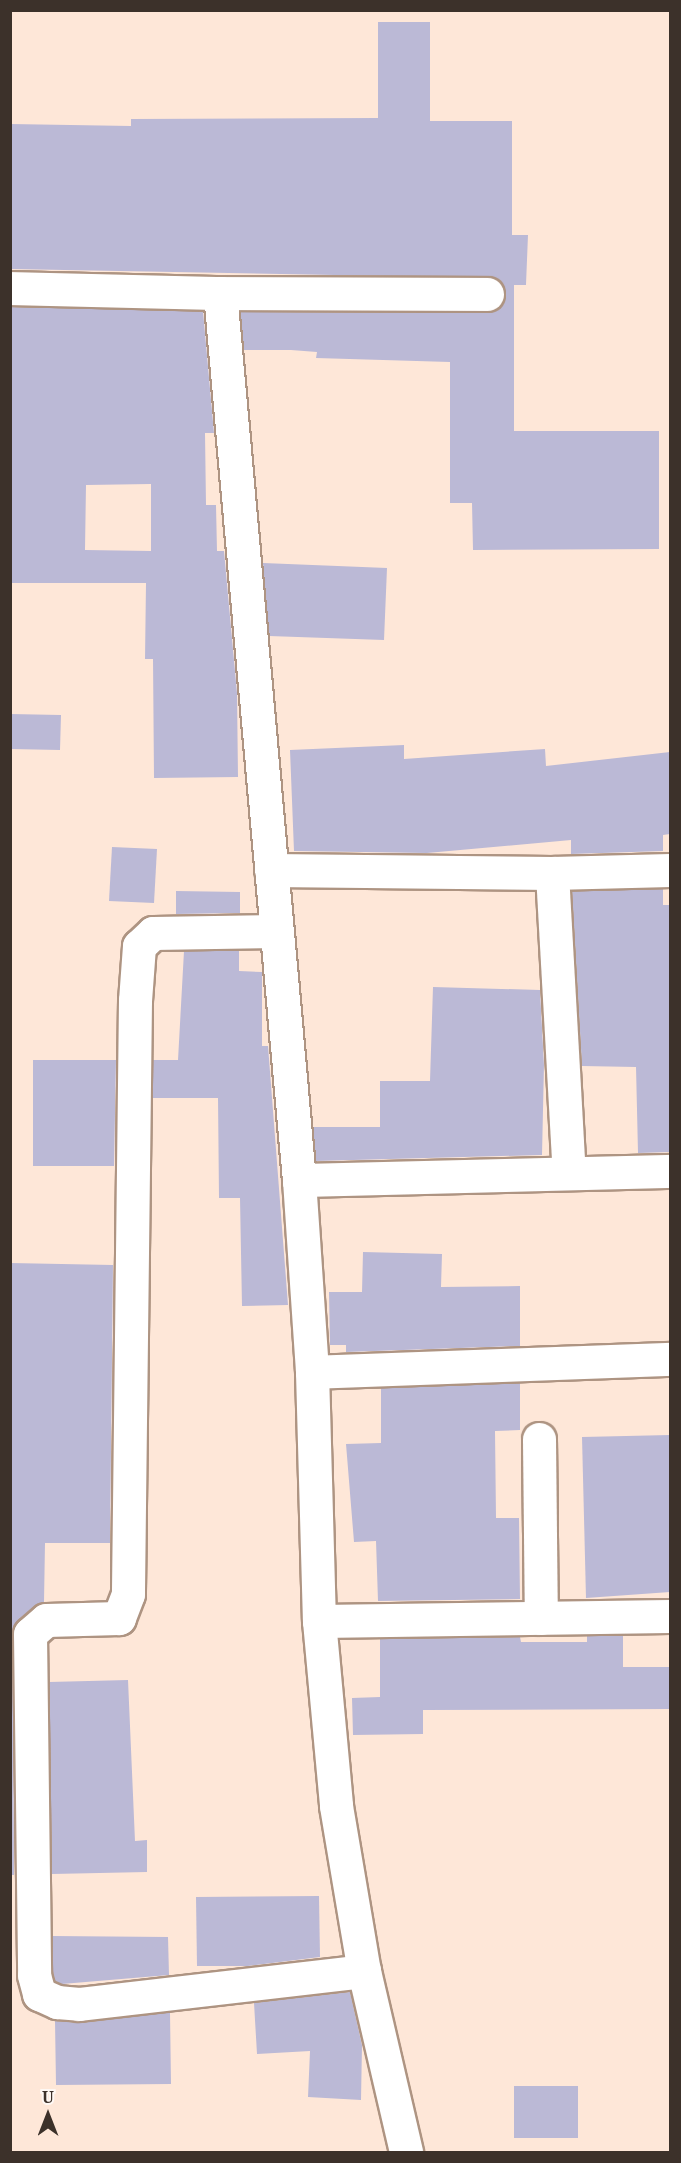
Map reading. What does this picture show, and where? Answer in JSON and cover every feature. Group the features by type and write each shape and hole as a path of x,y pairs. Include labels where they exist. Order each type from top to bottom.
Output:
{"street":[{"path":"10,288 220,293 487,294"},
{"path":"220,293 299,1180 312,1372 319,1621 336,1806 364,1971 406,2152"},
{"path":"271,870 552,873 670,870"},
{"path":"552,873 568,1173"},
{"path":"276,931 153,933 139,946 135,1000 128,1594 119,1618 46,1620 36,1624 30,1634 34,1975 39,1994 57,2002 79,2004 364,1971"},
{"path":"299,1180 670,1171"},
{"path":"312,1372 670,1359"},
{"path":"539,1439 541,1618"},
{"path":"319,1621 670,1616"}],"building":[{"path":"378,22 430,22 430,121 512,121 512,235 528,235 526,285 514,285 514,431 659,431 659,549 473,550 472,503 450,503 450,362 316,358 317,352 244,350 240,312 488,313 503,304 506,295 496,278 10,269 10,124 131,126 131,119 378,118"},
{"path":"10,307 203,311 214,433 205,433 206,505 216,505 217,551 224,551 237,693 238,777 154,778 153,659 145,659 146,583 10,583","holes":["151,484 151,551 85,550 86,485"]},
{"path":"263,563 387,568 384,640 269,636"},
{"path":"10,714 61,715 60,750 10,749"},
{"path":"404,745 404,759 545,749 546,766 670,752 670,834 663,835 663,851 571,854 571,840 427,853 294,851 290,750"},
{"path":"112,847 157,849 154,903 109,901"},
{"path":"663,889 663,905 670,905 670,1152 638,1153 636,1067 582,1066 572,891"},
{"path":"176,891 240,892 240,913 176,914"},
{"path":"239,950 239,971 262,972 262,1046 268,1046 288,1305 242,1306 240,1198 219,1198 218,1098 153,1098 153,1060 178,1060 184,951"},
{"path":"433,987 540,990 544,1065 542,1155 316,1161 313,1127 380,1127 380,1081 430,1081"},
{"path":"33,1060 116,1060 114,1166 33,1166"},
{"path":"363,1252 442,1254 441,1287 520,1286 520,1346 346,1352 346,1345 330,1345 329,1292 362,1292"},
{"path":"10,1263 113,1265 110,1543 45,1543 44,1602 34,1606 13,1627 14,1875 10,1875"},
{"path":"520,1383 520,1430 495,1431 496,1518 519,1518 520,1599 378,1601 376,1541 354,1542 346,1444 381,1443 381,1388"},
{"path":"670,1435 670,1592 586,1598 582,1437"},
{"path":"623,1635 623,1667 670,1667 670,1709 423,1710 423,1734 353,1735 352,1698 380,1697 380,1639 520,1637 521,1642 587,1642 587,1636"},
{"path":"128,1680 135,1841 147,1840 147,1872 52,1874 49,1682"},
{"path":"319,1896 320,1957 248,1966 197,1966 196,1897"},
{"path":"52,1936 168,1937 169,1975 62,1984 55,1981 53,1972"},
{"path":"350,1992 362,2045 361,2100 308,2097 310,2051 257,2054 254,2003"},
{"path":"170,2012 171,2084 56,2085 55,2021 81,2023"},
{"path":"514,2086 578,2086 578,2138 514,2138"}]}
